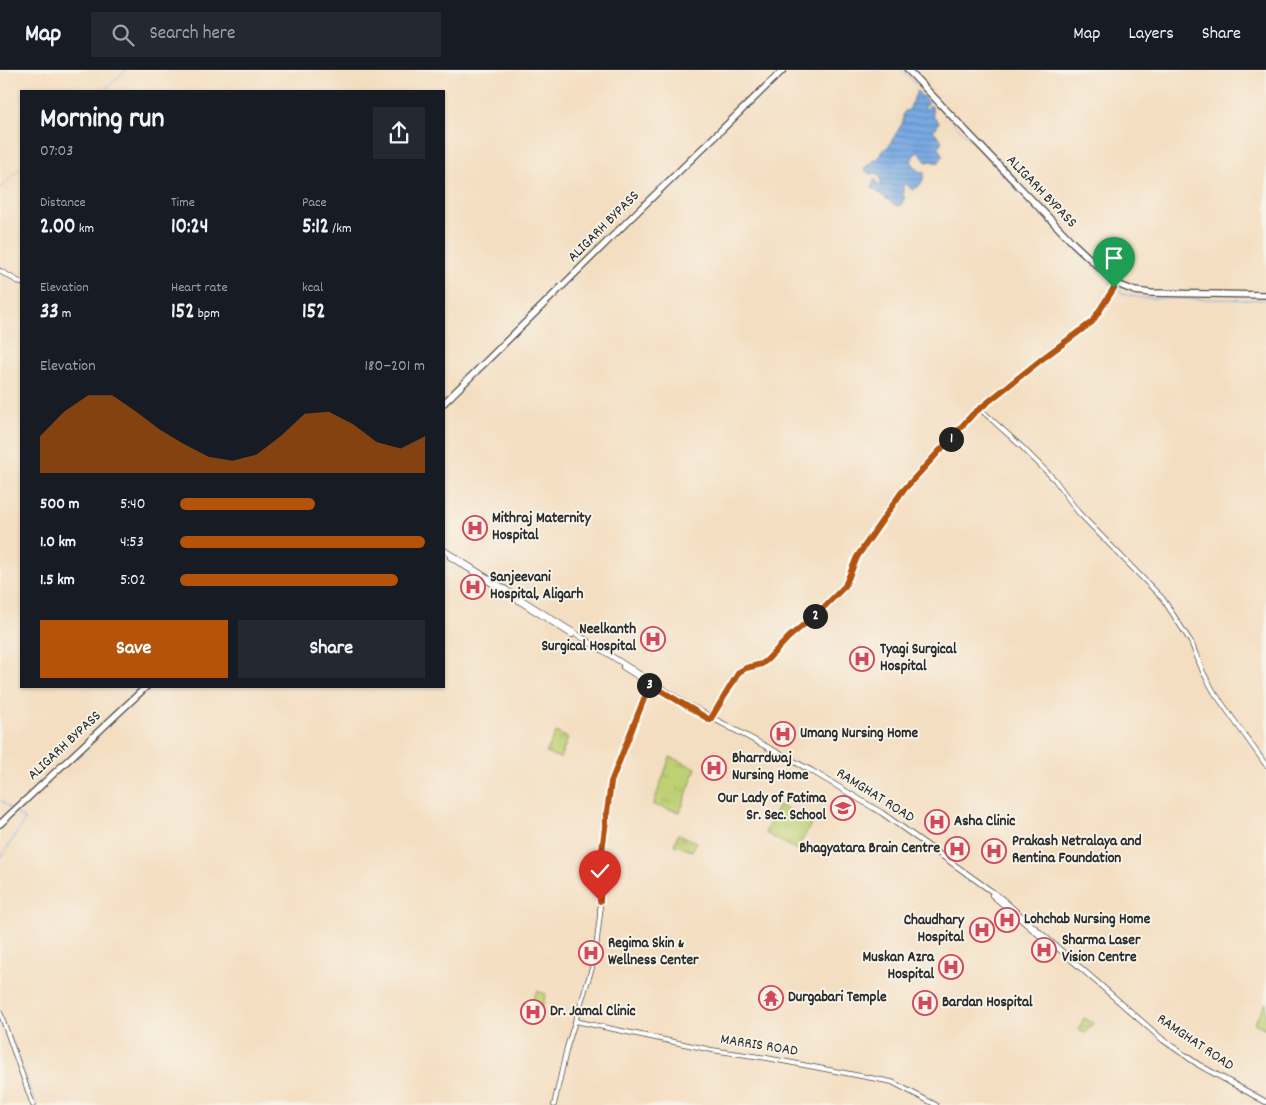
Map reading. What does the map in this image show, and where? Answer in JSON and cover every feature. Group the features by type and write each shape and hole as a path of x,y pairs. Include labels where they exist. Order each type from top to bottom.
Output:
{"highway":[{"name":"ALIGARH BYPASS","path":"445,402 784,70"},
{"name":"ALIGARH BYPASS","path":"908,70 1116,286 1151,293 1266,296"},
{"name":"ALIGARH BYPASS","path":"0,824 145,688"}],"main road":[{"path":"0,271 20,282"},
{"name":"RAMGHAT ROAD","path":"445,552 650,683 711,719 855,798 994,896 1162,1042 1198,1067 1266,1104"}],"street":[{"path":"711,719 739,672 762,664 767,660 789,637 819,612 845,586 857,557 901,493 980,409 1092,322 1116,286"},
{"path":"980,409 1055,480 1078,512 1162,599 1191,642 1203,672 1214,692 1266,765"},
{"path":"554,1105 567,1047 592,968 597,940 601,890 600,866 611,782 650,683"},
{"path":"0,1012 33,1105"},
{"name":"MARRIS ROAD","path":"575,1022 712,1050 767,1058 892,1082 936,1105"}],"green space":[{"path":"556,732 568,738 560,758 546,753"},
{"path":"670,757 696,768 680,812 653,805"},
{"path":"779,805 812,822 797,850 765,833"},
{"path":"678,834 697,842 692,851 674,845"},
{"path":"537,991 546,994 542,1007 531,1004"},
{"path":"1266,1003 1266,1029 1254,1023"},
{"path":"1084,1018 1093,1023 1086,1033 1078,1029"}],"water":[{"path":"917,91 929,103 923,107 926,109 932,106 933,116 939,122 933,130 942,141 938,148 943,156 938,163 926,162 920,153 915,153 911,161 918,171 924,172 923,180 918,187 912,190 906,184 903,184 903,195 905,197 901,205 897,206 872,188 874,179 877,181 877,185 881,186 880,176 874,173 870,174 864,169 888,147 903,122 903,114 909,110"}],"waterway":[{"path":"104,90 126,70"},
{"path":"902,70 994,164"},
{"path":"0,188 20,169"},
{"path":"1086,259 1113,286"},
{"path":"1116,288 1123,294 1141,298 1266,300"},
{"path":"0,800 11,809"},
{"path":"0,859 25,820 16,813"},
{"path":"12,1040 36,1105"}],"place":[{"name":"Mithraj Maternity Hospital","path":"475,528"},
{"name":"Sanjeevani Hospital, Aligarh","path":"473,587"},
{"name":"Neelkanth Surgical Hospital","path":"653,639"},
{"name":"Tyagi Surgical Hospital","path":"862,659"},
{"name":"Umang Nursing Home","path":"783,734"},
{"name":"Bharrdwaj Nursing Home","path":"714,768"},
{"name":"Our Lady of Fatima Sr. Sec. School","path":"843,808"},
{"name":"Asha Clinic","path":"937,822"},
{"name":"Bhagyatara Brain Centre","path":"957,849"},
{"name":"Prakash Netralaya and Rentina Foundation","path":"994,851"},
{"name":"Lohchab Nursing Home","path":"1007,920"},
{"name":"Chaudhary Hospital","path":"982,930"},
{"name":"Sharma Laser Vision Centre","path":"1044,950"},
{"name":"Regima Skin & Wellness Center","path":"591,953"},
{"name":"Muskan Azra Hospital","path":"951,967"},
{"name":"Durgabari Temple","path":"771,998"},
{"name":"Bardan Hospital","path":"925,1003"},
{"name":"Dr. Jamal Clinic","path":"533,1012"}],"route":[{"path":"600,901 600,866 611,782 650,684 710,720 739,672 751,666 762,664 767,660 789,637 819,612 845,586 857,557 901,493 973,414 1092,322 1114,288"}]}
